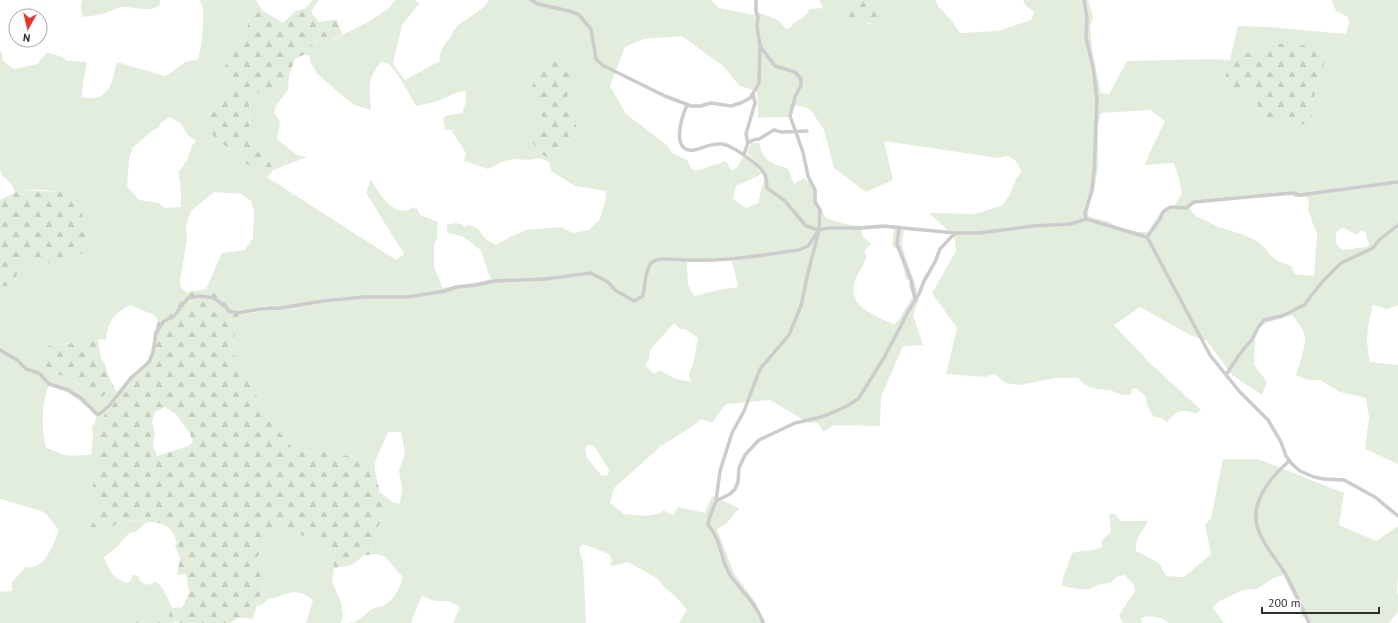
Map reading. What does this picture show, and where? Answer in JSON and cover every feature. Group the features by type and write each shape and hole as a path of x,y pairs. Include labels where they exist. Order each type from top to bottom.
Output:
{"street":[{"path":"531,0 538,4 578,14 592,29 596,60 602,65 665,96 691,106 701,106 711,103 731,106 741,103 750,98 753,94 759,82 760,46 757,27 758,17 756,12 756,0"},
{"path":"1084,0 1087,18 1086,38 1094,68 1097,99 1094,171 1092,190 1085,213 1086,219"},
{"path":"760,46 775,66 795,72 801,79 801,85 790,116 797,132 808,176 815,190 815,202 820,210 819,230 806,277 804,297 801,306 789,335 760,369 744,411 732,433 720,471 716,501 708,525 715,532 730,575 748,597 763,623"},
{"path":"744,154 748,143 746,134 755,103 753,94"},
{"path":"687,105 679,130 679,139 685,148 688,150 695,150 720,143 744,154 765,174 767,188 785,201 806,226 819,230 834,228 872,228 883,226 955,233 979,233 1033,226 1070,224 1086,219 1147,237 1210,354 1239,391 1268,420 1290,461 1300,471 1314,477 1344,480 1375,497 1398,516"},
{"path":"748,143 759,139 774,130 782,132 807,131"},
{"path":"1147,237 1160,219 1163,212 1167,209 1186,208 1194,202 1292,193 1300,195 1398,182"},
{"path":"1226,375 1264,320 1282,316 1304,305 1323,281 1341,263 1373,248 1379,240 1398,225"},
{"path":"899,227 896,244 911,280 915,299"},
{"path":"0,350 17,360 26,369 39,373 49,384 68,390 80,398 98,415 109,406 131,378 149,362 153,353 156,333 164,321 173,317 188,298 199,296 214,298 229,310 237,313 364,297 407,297 494,281 545,279 591,273 608,282 615,290 634,300 643,296 648,266 654,261 665,259 692,260 730,258 799,250 808,246 819,230"},
{"path":"716,501 730,494 735,489 738,482 739,468 745,454 759,440 795,423 821,417 840,409 859,398 886,356 935,262 940,249 955,233"},
{"path":"1290,461 1270,479 1259,499 1255,514 1258,531 1286,575 1309,623"}],"green space":[{"path":"83,0 160,0 160,5 150,9 122,7 102,14 83,17 81,6"},
{"path":"200,0 256,0 262,10 249,18 246,36 228,53 224,69 229,79 227,94 222,103 206,116 229,149 237,152 242,161 396,260 404,254 366,193 371,179 378,192 388,204 394,208 407,210 414,207 420,215 438,222 437,238 434,245 434,267 443,288 492,279 489,275 481,250 463,237 447,233 447,225 457,223 465,227 468,225 475,227 485,238 496,245 526,230 561,227 573,233 589,230 600,219 605,202 606,191 575,186 551,171 549,162 540,158 505,161 488,169 464,161 466,153 451,130 448,129 445,131 443,119 445,116 462,113 466,102 466,91 458,92 436,102 416,106 394,70 387,63 381,62 376,68 371,80 371,110 355,105 316,73 309,58 312,42 330,41 368,22 389,8 395,0 414,0 420,3 402,25 393,64 405,80 440,61 439,56 444,45 457,26 484,7 489,0 711,0 719,8 754,15 758,12 772,17 780,22 786,29 804,17 810,9 823,8 819,0 859,0 851,3 860,20 869,24 884,13 874,0 936,0 937,5 951,20 960,33 998,31 1031,20 1034,12 1026,6 1023,0 1088,0 1093,17 1090,26 1092,49 1101,93 1109,94 1127,61 1208,59 1230,60 1238,26 1270,27 1346,34 1349,22 1348,17 1336,11 1332,0 1398,0 1398,305 1387,309 1373,305 1368,327 1367,340 1370,362 1398,365 1398,464 1365,449 1369,417 1366,398 1340,392 1320,380 1308,380 1296,375 1304,346 1305,335 1292,315 1266,323 1259,329 1255,339 1254,365 1267,382 1262,395 1232,375 1207,341 1190,335 1140,307 1114,325 1150,363 1201,410 1195,414 1186,411 1176,413 1167,422 1162,418 1154,417 1147,406 1146,397 1136,388 1132,389 1131,395 1122,395 1110,390 1096,389 1085,385 1078,378 1055,378 1020,385 1006,383 994,374 985,377 946,374 957,328 932,293 956,251 954,236 929,213 975,214 1003,205 1010,194 1016,179 1022,172 1015,160 1008,156 998,158 884,141 893,180 866,192 834,168 824,130 810,109 796,105 788,117 758,118 757,91 740,86 723,66 682,36 644,39 625,47 610,86 626,114 668,146 672,153 687,160 691,168 696,171 726,161 732,171 738,166 743,156 762,174 736,186 733,199 746,208 758,203 766,172 747,153 751,143 759,143 763,154 769,161 788,169 794,184 804,178 814,185 817,191 816,201 826,218 845,224 861,226 894,225 904,231 902,244 919,300 913,315 923,345 903,346 881,397 880,426 834,425 823,432 818,423 809,423 770,400 726,404 712,423 701,419 693,426 661,446 614,488 610,503 624,514 647,516 661,513 663,510 673,515 678,507 705,513 712,496 739,508 727,523 717,529 734,573 754,600 766,623 679,623 687,610 658,579 628,562 614,566 610,565 612,560 609,554 583,544 579,549 583,562 586,623 453,623 459,606 448,601 435,601 422,596 411,623 348,623 357,620 374,608 388,603 396,593 403,577 385,558 380,555 372,554 372,546 378,527 392,502 400,504 402,488 399,471 405,454 401,432 388,432 375,462 326,451 317,454 292,447 271,422 232,351 238,316 260,311 296,309 299,304 236,310 227,305 219,296 208,292 206,289 222,253 245,250 253,238 254,212 251,201 242,194 214,192 191,211 186,227 187,240 180,280 181,288 187,292 169,316 158,320 154,315 130,305 116,315 110,323 106,340 102,339 48,346 47,372 67,377 86,388 94,403 114,387 119,396 104,415 96,445 97,465 92,490 107,505 96,536 114,525 126,521 132,520 147,522 135,532 128,534 118,546 104,557 112,573 122,581 127,583 131,581 132,575 138,576 146,585 156,582 159,584 164,590 172,608 170,611 170,617 162,618 157,621 135,621 134,623 0,623 0,592 12,591 12,582 26,567 33,567 43,561 51,549 59,530 46,514 41,511 0,499 0,286 14,286 18,269 24,256 56,265 79,207 72,195 66,193 28,190 15,193 13,186 2,175 0,170 0,51 2,53 3,61 14,69 38,64 46,53 62,57 67,61 87,62 82,97 99,97 107,91 110,86 117,62 165,76 188,61 197,60 199,56 203,28 203,8","holes":["1273,43 1320,75 1311,85 1316,89 1311,125 1260,112 1252,88 1230,60","570,85 564,108 574,119 558,147 546,157 540,154 529,137 541,119 544,105 530,100","1150,110 1165,121 1145,165 1174,163 1182,194 1174,206 1161,212 1148,232 1121,229 1109,222 1088,216 1089,204 1094,192 1098,167 1098,126 1101,113","169,117 180,123 188,135 196,141 192,146 187,160 178,173 181,207 165,208 159,203 139,200 127,186 129,159 133,147 152,131 158,128 161,123","1291,195 1296,197 1306,197 1309,201 1308,210 1317,235 1314,276 1295,274 1291,266 1278,261 1257,241 1216,226 1197,217 1190,208 1195,203","1342,228 1356,234 1358,234 1360,230 1365,232 1369,244 1367,247 1342,250 1336,243 1336,232","894,229 892,245 898,251 906,279 910,281 909,287 913,296 898,321 893,325 892,323 867,311 861,306 854,295 856,278 867,256 864,252 871,244 863,237 861,230","732,261 738,287 694,296 688,285 687,262","674,323 680,329 685,329 698,338 693,364 689,375 691,382 676,379 659,370 654,374 645,365 649,359 650,350","48,386 69,393 97,417 92,428 93,434 91,455 65,455 46,448 43,432 43,409","588,445 594,446 609,470 608,475 602,476 587,458 585,448"]},
{"path":"312,0 319,0 311,11 304,9 309,5"},
{"path":"859,0 874,0 885,13 873,23 848,18 851,3"},
{"path":"304,9 311,11 319,22 337,20 342,34 325,43 317,41 312,42 310,55 303,55 295,59 289,75 281,86 263,96 251,89 249,101 250,139 266,151 273,170 267,178 242,161 237,152 224,145 216,138 207,126 206,116 222,103 227,94 229,79 224,69 228,53 246,36 249,18 262,10 283,23 295,11"},
{"path":"1273,43 1319,47 1327,56 1320,75 1312,85 1316,89 1311,125 1267,121 1260,112 1252,88 1236,91 1222,89 1230,60"},
{"path":"548,54 567,62 579,76 570,86 564,108 574,119 579,135 571,147 565,151 557,147 547,157 540,154 529,137 541,119 544,105 530,100 536,69"},
{"path":"289,75 288,90 276,106 274,112 280,122 277,139 297,155 307,157 273,170 266,151 250,139 249,101 251,89 281,86"},
{"path":"21,190 62,191 72,195 79,207 88,231 87,248 73,262 56,265 24,256 18,269 14,286 0,286 0,200"},
{"path":"206,289 208,292 219,295 227,305 236,310 299,304 305,307 260,311 238,316 232,351 271,422 292,447 317,454 326,451 375,462 375,472 380,492 392,502 376,533 372,546 372,554 363,556 352,565 334,568 333,556 327,547 296,533 271,529 267,540 261,545 257,562 263,588 252,620 247,618 238,618 230,623 178,623 176,621 174,623 134,623 135,621 157,621 162,618 169,617 172,608 183,607 189,592 186,574 177,575 180,558 175,546 177,542 173,532 167,526 159,523 131,520 115,525 96,536 87,531 107,505 92,490 97,465 96,445 104,415 119,397 117,392 130,376 143,366 149,358 158,320 169,316 187,292","holes":["165,407 176,414 190,434 193,442 188,446 157,456 153,445 155,433 152,422 155,412"]},
{"path":"86,340 98,340 101,358 114,387 94,403 86,388 67,377 47,372 41,349 48,346"},
{"path":"1223,459 1258,459 1344,493 1339,525 1376,541 1398,526 1398,612 1389,623 1311,623 1307,617 1302,617 1298,605 1283,575 1274,578 1257,589 1243,590 1218,602 1213,608 1224,623 1169,623 1159,618 1148,617 1141,618 1142,623 1123,623 1119,615 1135,591 1134,585 1125,575 1116,577 1110,583 1101,584 1087,590 1066,587 1061,584 1072,553 1095,550 1102,547 1101,541 1111,532 1109,514 1115,514 1121,521 1148,521 1136,543 1136,551 1159,563 1166,576 1184,577 1211,554 1205,525 1211,518"},
{"path":"271,529 296,533 327,547 333,556 334,568 332,582 341,602 343,615 341,623 306,623 313,600 300,593 293,592 270,598 263,604 257,606 263,588 257,562 261,545 267,540"}]}
